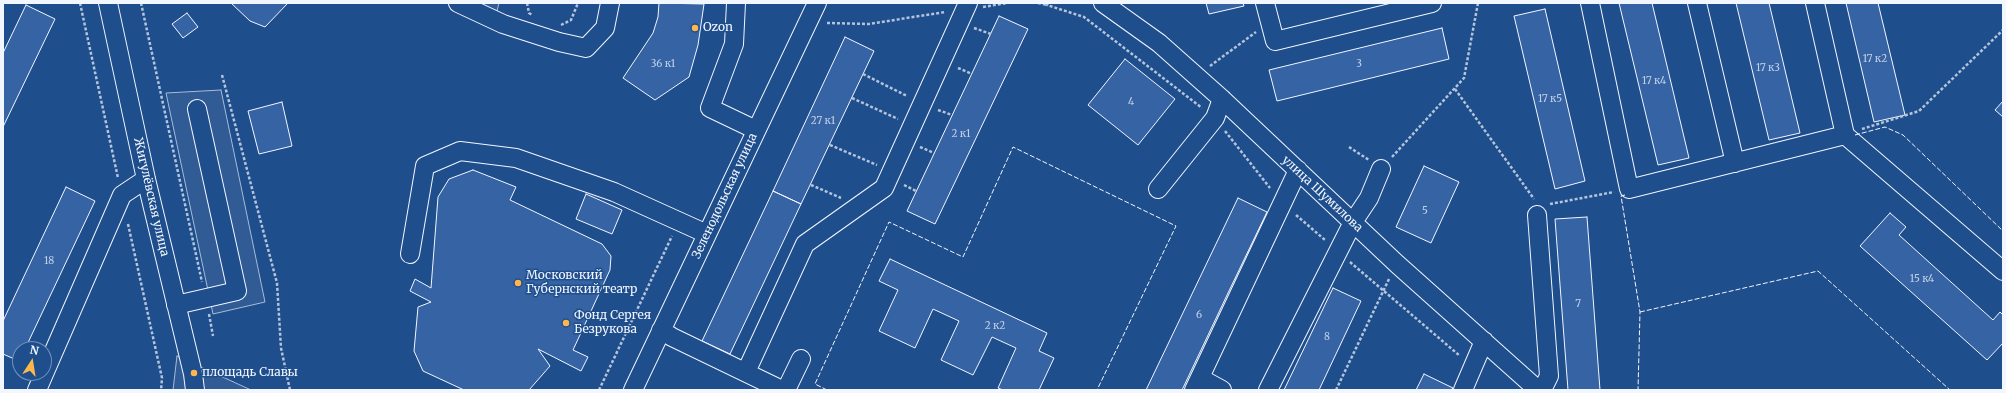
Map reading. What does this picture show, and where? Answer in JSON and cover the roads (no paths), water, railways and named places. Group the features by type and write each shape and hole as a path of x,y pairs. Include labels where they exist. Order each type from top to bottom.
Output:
{"street":[{"name":"Жигулёвская улица","path":"108,3 146,179 193,374 195,390"},
{"path":"458,3 503,24 559,42 586,48 605,28 610,3"},
{"path":"736,3 734,44 710,108 756,130"},
{"name":"Зеленодольская улица","path":"633,390 817,3"},
{"name":"улица Шумилова","path":"1102,3 1159,43 1222,99 1397,264 1538,390"},
{"path":"1265,3 1275,41 1432,3"},
{"path":"1590,3 1629,189 1845,135"},
{"path":"1698,3 1735,163"},
{"path":"1815,3 1845,135 2003,271"},
{"path":"746,372 805,244 884,188 966,6"},
{"path":"1158,189 1215,118 1222,99"},
{"path":"176,305 206,300 238,291 197,109"},
{"path":"410,254 425,166 460,151 516,158 614,192 707,234"},
{"path":"1268,390 1353,222 1369,198 1381,169"},
{"path":"1222,390 1197,384 1298,170"},
{"path":"37,390 122,195 146,179"},
{"path":"1540,206 1549,376 1542,390"},
{"path":"661,330 672,337 782,390"},
{"path":"1463,390 1484,342"},
{"path":"786,390 801,359"}],"place":[{"name":"Ozon","path":"695,28"},
{"name":"Московский Губернский театр","path":"518,283"},
{"name":"Фонд Сергея Безрукова","path":"566,323"},
{"name":"площадь Славы","path":"194,373"}]}
